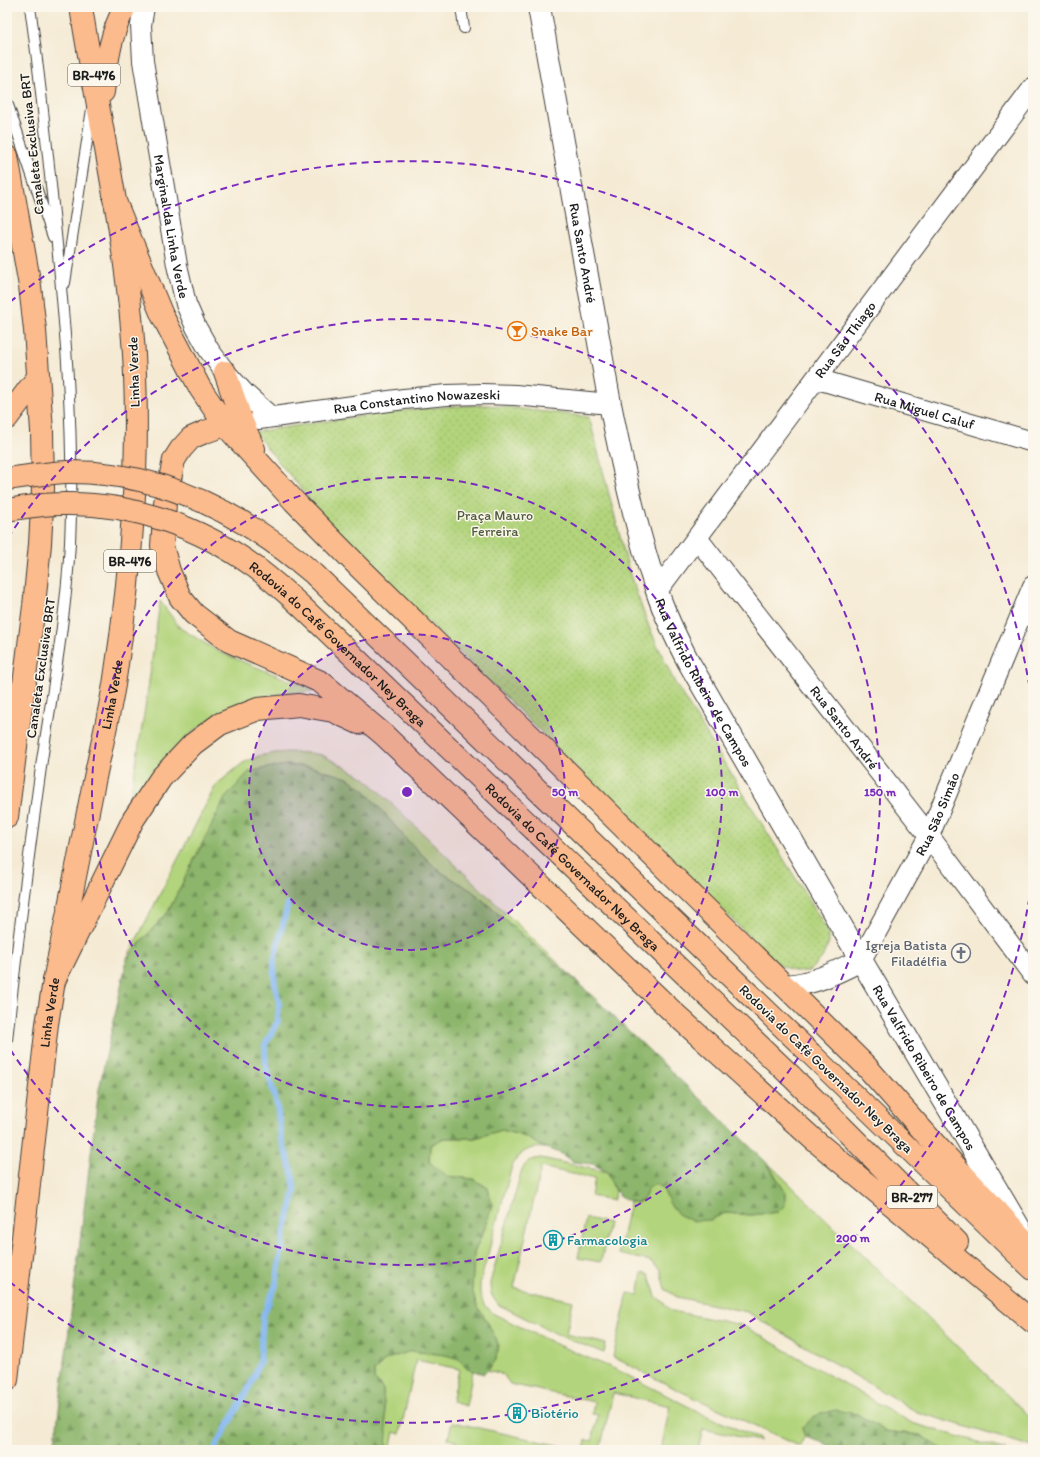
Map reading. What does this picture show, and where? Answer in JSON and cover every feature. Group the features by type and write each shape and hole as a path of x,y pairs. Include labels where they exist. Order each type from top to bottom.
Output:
{"highway":[{"path":"101,113 106,64 116,22 125,7"},
{"name":"Linha Verde","path":"7,1380 47,1024 54,981 114,687 129,574 135,470 135,375 133,329 126,272 101,113 82,10"},
{"path":"7,156 30,286 42,431 42,497 38,568 25,684 7,817"},
{"path":"114,199 162,316 200,388 234,424 262,466 363,571 866,1065 1032,1256"},
{"path":"225,372 234,424"},
{"path":"7,418 38,377"},
{"path":"234,424 205,432 192,438 181,449 174,460 165,503 162,546 169,571 180,597 194,614 229,641 321,682 384,735 674,1013 813,1139 1033,1322"},
{"name":"Rodovia do Café Governador Ney Braga","path":"7,479 35,474 68,472 129,478 153,483 182,492 213,506 244,522 273,541 298,560 332,591 811,1054 1032,1256"},
{"name":"Rodovia do Café Governador Ney Braga","path":"7,510 34,505 62,504 116,508 146,514 201,535 230,550 256,568 308,612 791,1076 1033,1318"},
{"path":"7,710 25,684"},
{"path":"54,981 133,820 161,778 198,740 220,724 258,708 299,705 333,711 384,735"}],"street":[{"name":"Marginal da Linha Verde","path":"144,7 140,25 143,61 181,285 186,304 196,327 209,350 225,372 245,394 270,417"},
{"name":"Rua Santo André","path":"539,7 610,404 623,468 646,556 657,591"},
{"name":"Rua São Thiago","path":"657,591 817,379 1033,88"},
{"name":"Rua Miguel Caluf","path":"817,379 1033,442"},
{"name":"Rua Constantino Nowazeski","path":"234,424 270,417 404,400 468,394 515,395 610,404"},
{"name":"Rua Santo André","path":"697,538 928,836 1033,975"},
{"name":"Rua São Simão","path":"860,960 928,836 1033,586"},
{"name":"Rua Valfrido Ribeiro de Campos","path":"657,591 670,625 688,661 1032,1256"},
{"path":"784,986 801,985 820,980 860,960"}],"lane":[{"name":"Canaleta Exclusiva BRT","path":"7,1040 28,862 63,622 68,579 72,489 71,446 62,299 44,112 30,7"},
{"path":"461,7 464,28"},
{"name":"Canaleta Exclusiva BRT","path":"62,299 95,85"},
{"name":"Canaleta Exclusiva BRT","path":"7,102 58,254"}],"green space":[{"name":"Praça Mauro Ferreira","path":"488,405 589,417 630,575 649,627 675,683 827,929 829,942 822,958 809,971 793,971 776,963 366,560 322,514 254,432 400,411"},
{"path":"160,601 180,628 219,652 316,691 276,694 236,704 195,730 165,757 128,811 147,696"},
{"path":"289,752 322,755 365,778 586,990 472,891 438,870 406,839 365,791 348,778 311,767 288,765 249,772 195,858 168,912 127,958 216,785 243,763 259,756"},
{"path":"288,765 311,767 348,778 365,791 406,839 438,870 472,891 586,990 767,1163 785,1192 785,1205 778,1212 751,1215 725,1213 710,1220 692,1221 678,1214 670,1204 662,1187 655,1184 648,1188 644,1199 637,1203 621,1198 613,1186 607,1172 593,1164 573,1162 560,1153 545,1148 526,1137 502,1130 475,1138 444,1138 430,1145 429,1162 447,1176 473,1179 488,1188 492,1205 484,1230 474,1253 472,1289 476,1304 498,1343 496,1360 484,1374 467,1369 459,1359 445,1355 411,1351 387,1359 374,1371 374,1379 383,1389 387,1427 385,1450 54,1450 99,1089 127,959 168,912 225,798 249,772"},
{"path":"502,1130 526,1137 545,1148 529,1149 519,1157 512,1166 480,1283 480,1294 484,1305 494,1314 560,1346 617,1370 705,1415 760,1439 759,1441 703,1429 698,1450 661,1450 670,1406 613,1393 600,1450 584,1450 586,1440 592,1441 598,1415 592,1414 594,1402 510,1384 503,1374 487,1370 496,1360 489,1325 476,1304 472,1289 474,1253 484,1230 492,1205 488,1188 473,1179 447,1176 429,1162 430,1145 444,1138 475,1138"},
{"path":"541,1158 607,1172 616,1191 613,1201 591,1196 595,1179 541,1167 514,1288 573,1301 566,1334 606,1344 604,1353 565,1338 499,1305 491,1293 490,1283 522,1169 530,1161"},
{"path":"768,1163 1033,1420 1033,1447 917,1412 747,1312 677,1297 665,1289 660,1270 650,1261 619,1254 630,1201 637,1203 644,1199 648,1188 655,1184 662,1187 670,1204 710,1220 725,1213 751,1215 778,1212 785,1192"},
{"path":"586,1218 609,1223 601,1262 578,1258"},
{"path":"642,1273 649,1275 656,1296 672,1311 742,1325 912,1423 1006,1450 944,1450 920,1435 885,1431 857,1414 802,1428 805,1437 799,1446 682,1392 613,1357 628,1293 638,1295"},
{"path":"411,1351 449,1355 459,1359 468,1369 473,1371 466,1406 452,1402 459,1369 416,1360 400,1434 394,1432 390,1450 385,1450 387,1427 383,1389 374,1379 374,1371 387,1359"},
{"path":"835,1410 857,1414 885,1431 920,1435 944,1450 835,1450 821,1442 805,1437 802,1428 814,1416"},
{"path":"452,1422 565,1447 565,1450 482,1450 456,1444 456,1441 448,1439"}],"waterway":[{"path":"214,1450 251,1384 260,1361 263,1316 276,1285 285,1229 295,1191 292,1172 281,1137 277,1105 266,1066 265,1045 278,1021 279,1002 275,985 274,961 288,904"}],"place":[{"name":"Snake Bar","path":"517,331"},
{"name":"Igreja Batista Filadélfia","path":"961,953"},
{"name":"Farmacologia","path":"553,1240"},
{"name":"Biotério","path":"517,1413"}]}
